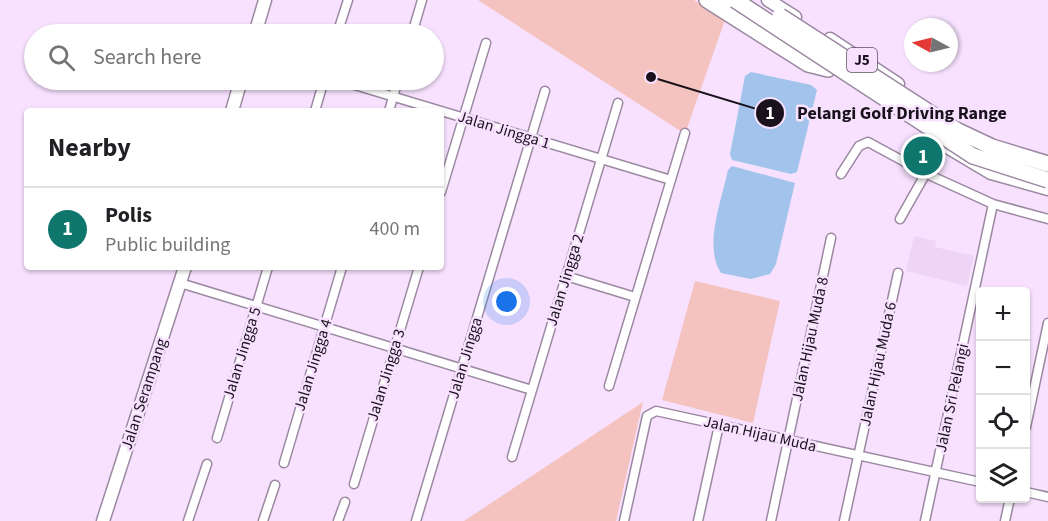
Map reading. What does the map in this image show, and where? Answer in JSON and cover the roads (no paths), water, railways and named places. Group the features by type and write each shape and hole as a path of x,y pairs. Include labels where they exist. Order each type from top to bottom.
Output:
{"highway":[{"path":"706,0 808,63 828,69"},
{"path":"735,0 973,156 1048,180"},
{"path":"755,0 958,130 992,147 1048,162"}],"main road":[{"path":"258,24 265,0"},
{"name":"J5","path":"722,0 942,145 991,173 1048,189"},
{"name":"J5","path":"768,0 956,122 1008,148 1048,162"},
{"path":"233,108 238,90"},
{"name":"Jalan Serampang","path":"104,521 184,270"}],"street":[{"path":"341,24 348,0"},
{"path":"415,24 422,0"},
{"path":"444,182 486,43"},
{"path":"316,108 321,90"},
{"name":"Jalan Jingga 1","path":"372,90 433,108"},
{"path":"390,108 395,90"},
{"name":"Jalan Jingga","path":"416,521 545,91"},
{"name":"Jalan Jingga 2","path":"512,457 618,103"},
{"name":"Jalan Jingga 1","path":"444,111 671,180"},
{"path":"900,219 956,122"},
{"path":"609,386 685,133"},
{"path":"841,174 859,146 868,142 927,174 993,204 1048,219"},
{"name":"Jalan Sri Pelangi","path":"925,521 993,204"},
{"name":"Jalan Hijau Muda 8","path":"771,521 831,238"},
{"name":"Jalan Jingga 5","path":"217,438 267,270"},
{"name":"Jalan Jingga 4","path":"284,463 341,270"},
{"name":"Jalan Jingga 3","path":"354,484 417,270"},
{"name":"Jalan Hijau Muda 6","path":"844,521 898,273"},
{"path":"566,276 635,297"},
{"path":"180,284 532,390"},
{"path":"1030,408 1048,323"},
{"name":"Jalan Hijau Muda","path":"624,521 649,414 660,411 976,481"},
{"path":"698,521 719,425"},
{"path":"188,521 207,464"},
{"path":"263,521 275,485"},
{"path":"1030,493 1048,497"},
{"path":"338,521 345,502"},
{"path":"1005,521 1009,503"}],"water":[{"path":"751,72 811,85 817,90 797,172 791,174 732,160 730,154 745,76"},
{"path":"732,166 795,183 776,264 770,274 751,279 721,273 716,262 714,236 718,208 728,170"}],"place":[{"name":"Pelangi Golf Driving Range","path":"651,77"},
{"name":"Polis","path":"923,156"}]}
